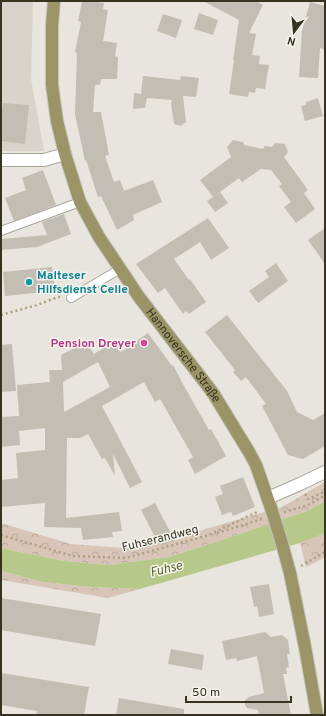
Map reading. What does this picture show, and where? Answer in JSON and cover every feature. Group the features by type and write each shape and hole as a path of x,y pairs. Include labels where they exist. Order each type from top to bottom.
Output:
{"main road":[{"name":"Hannoversche Straße","path":"54,1 52,25 52,85 57,121 65,154 80,202 99,237 139,297 213,393 256,465 270,503 290,573 318,715"}],"street":[{"path":"1,160 44,160 65,154"},
{"path":"270,503 300,484 325,472"}],"lane":[{"path":"1,231 80,202"},
{"path":"71,298 120,269"}],"path":[{"path":"1,315 37,305 58,297 71,298"},
{"path":"308,499 322,493 324,496"},
{"name":"Fuhserandweg","path":"1,535 73,556 126,558 209,535 257,512 270,503"},
{"path":"290,573 325,552"}],"shaded area":[{"path":"1,1 33,1 31,79 44,151 1,151"}],"green space":[{"path":"325,482 325,501 307,511 169,557 109,565 64,561 1,548 1,523 71,544 124,548 174,541 205,529 282,507"},
{"path":"325,533 325,557 306,567 300,543"},
{"path":"1,571 43,582 91,587 140,589 108,598 1,580"}],"water":[{"name":"Fuhse","path":"325,501 325,533 300,543 140,589 91,587 43,582 1,571 1,548 64,561 109,565 169,557 307,511"}],"building":[{"path":"82,1 104,3 103,9 108,10 103,41 117,43 115,56 118,57 117,79 101,79 100,85 95,85 93,112 101,112 109,155 105,156 114,182 120,180 124,191 153,180 162,202 133,215 134,220 117,230 101,196 98,197 86,160 85,161 75,114 77,53 75,52 81,22 78,21"},
{"path":"203,1 256,1 263,5 249,33 256,34 252,55 260,56 259,64 269,65 265,89 256,88 255,93 249,92 248,97 229,94 239,20"},
{"path":"310,2 325,6 325,50 320,48 318,78 299,77 302,31"},
{"path":"199,13 218,20 213,35 194,29"},
{"path":"163,14 182,20 176,38 157,31"},
{"path":"143,76 180,80 181,76 199,78 196,97 183,96 186,122 181,126 174,124 171,104 172,100 147,98 145,108 133,109 134,93 141,94"},
{"path":"318,98 323,116 305,121 301,106 306,105 306,102"},
{"path":"3,103 29,105 25,144 1,141 1,112 2,113"},
{"path":"233,140 243,142 244,145 263,149 265,146 272,147 275,143 285,144 288,152 284,157 308,190 304,193 315,209 296,223 284,207 291,202 279,186 282,184 271,170 261,169 242,182 239,178 213,197 200,180 231,157 227,147"},
{"path":"43,170 56,205 14,221 5,198 26,190 22,178"},
{"path":"220,192 228,203 215,212 207,201"},
{"path":"64,214 71,234 37,247 1,250 1,239 47,235 42,222"},
{"path":"208,218 229,248 211,260 200,242 174,259 206,302 189,314 186,311 183,314 165,288 158,293 136,264"},
{"path":"325,228 325,264 308,240"},
{"path":"276,263 288,281 258,303 249,291 269,277 265,271"},
{"name":"Malteser Hilfsdienst Celle","path":"52,267 55,291 5,296 3,272"},
{"path":"227,315 287,391 297,412 313,420 325,413 325,446 303,459 288,455 262,406 266,404 246,377 241,381 233,372 235,370 205,332"},
{"path":"148,333 172,366 173,365 209,430 211,429 226,456 195,474 188,460 193,457 160,399 155,402 144,382 102,406 142,482 130,488 113,454 115,476 105,458 102,459 88,434 80,438 67,438 66,518 119,512 122,531 112,532 113,537 83,540 81,528 44,527 45,503 1,507 1,480 18,478 16,453 45,450 45,428 19,431 20,445 1,447 1,417 19,416 17,385 50,382 49,370 62,370 61,355 86,342 94,354 115,341 121,352","holes":["98,362 110,387 64,412 63,382"]},
{"path":"12,344 16,391 1,392 1,345"},
{"path":"243,477 255,507 233,516 231,512 222,515 215,497 223,494 220,486"},
{"path":"155,503 175,541 159,545 141,510"},
{"path":"269,584 274,614 259,617 257,606 254,607 250,587"},
{"path":"1,598 101,614 95,646 1,630"},
{"path":"265,632 271,637 282,635 288,640 290,654 287,654 289,667 286,668 287,674 283,674 291,715 259,715 258,710 247,708 245,705 245,700 249,697 264,693 257,656 237,661 236,658 226,660 222,641"},
{"path":"171,649 204,655 202,670 168,664"},
{"path":"1,673 89,687 84,715 36,715 37,711 1,705"},
{"path":"119,698 184,709 184,715 116,715"}],"place":[{"name":"Malteser Hilfsdienst Celle","path":"29,282"},
{"name":"Pension Dreyer","path":"144,343"}]}
